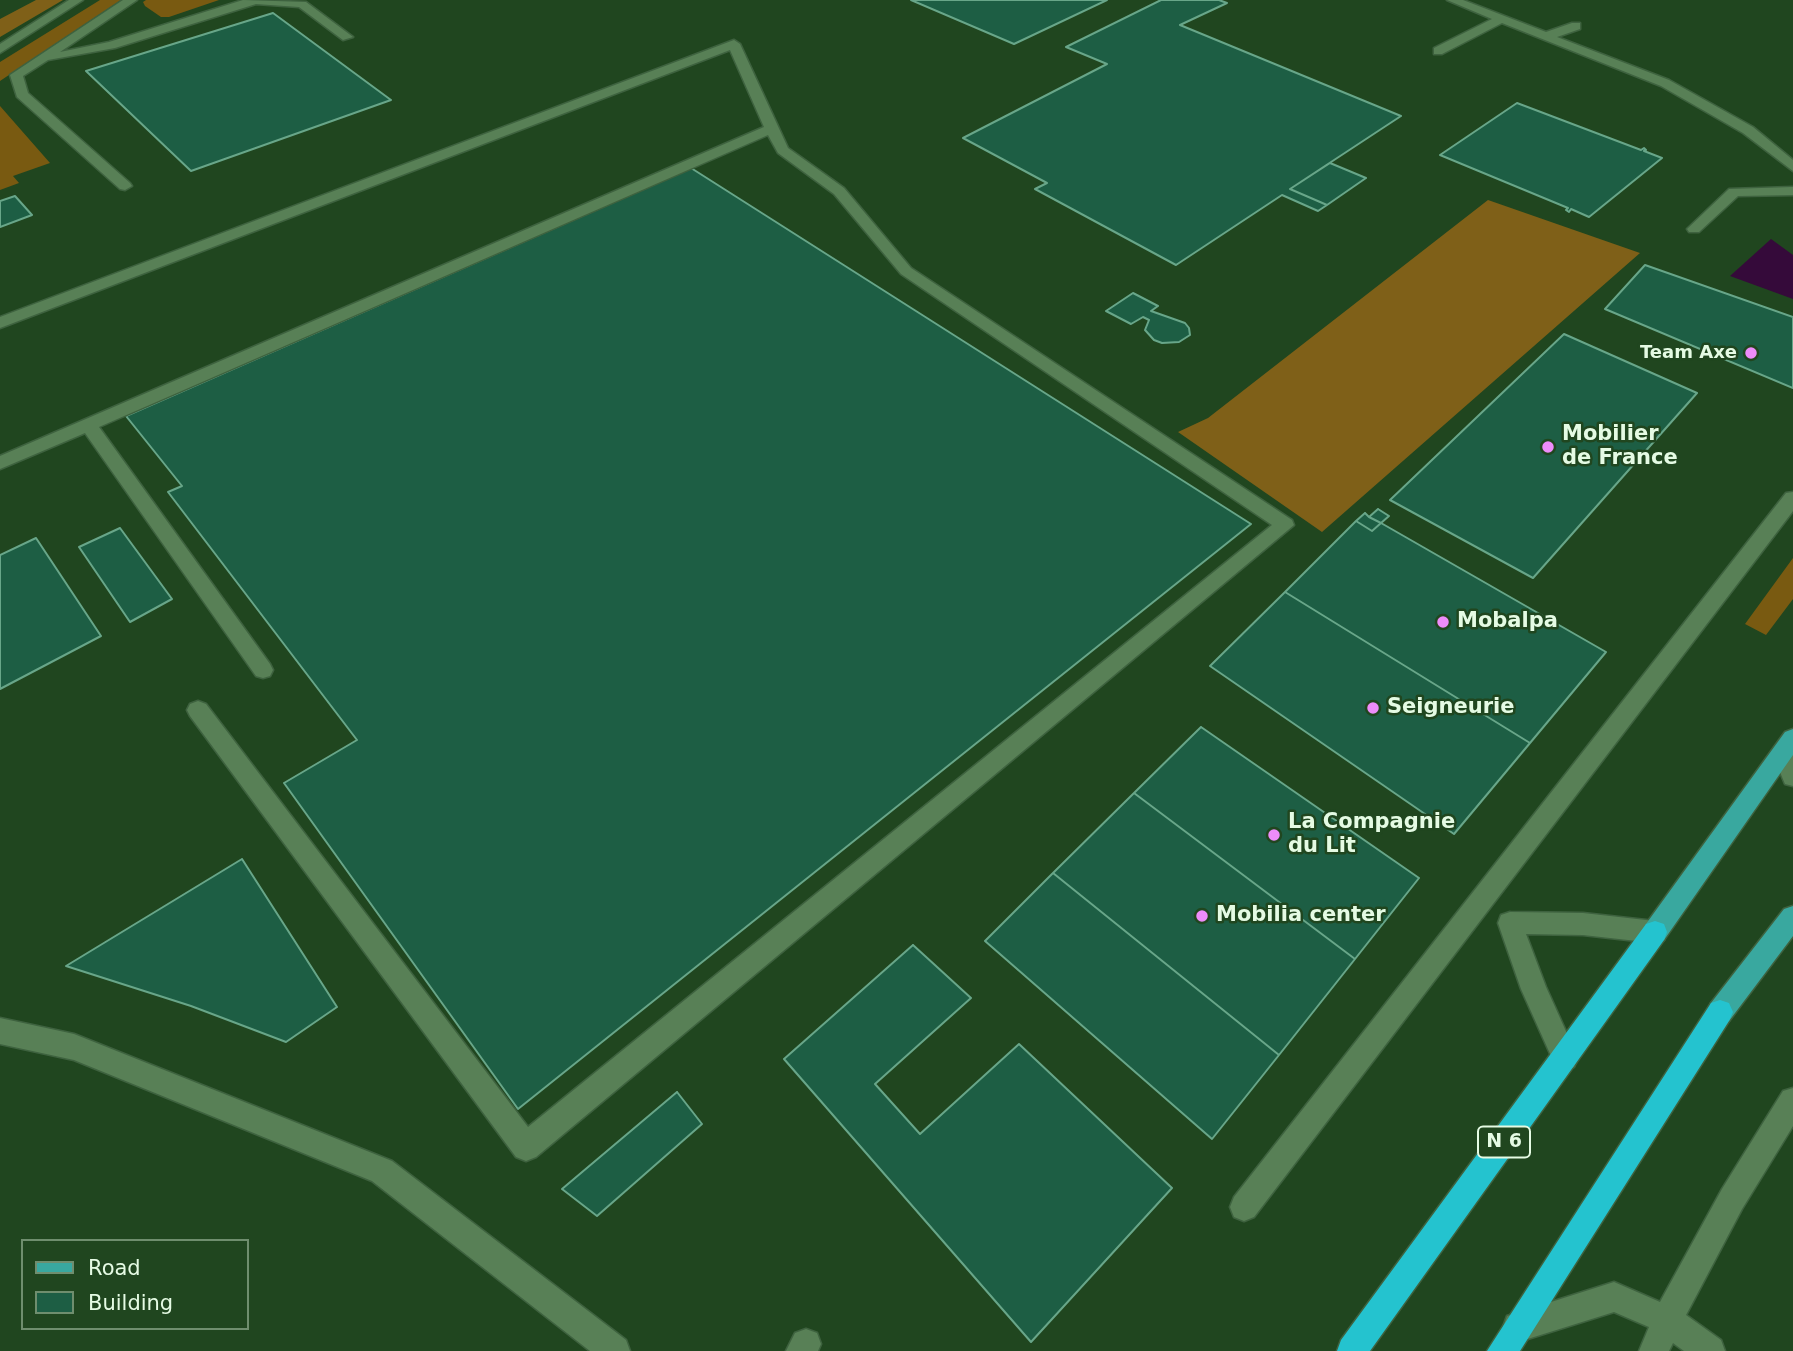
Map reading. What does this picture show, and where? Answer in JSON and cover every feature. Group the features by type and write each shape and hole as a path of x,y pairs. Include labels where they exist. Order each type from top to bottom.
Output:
{"highway":[{"name":"N 6","path":"1352,1351 1655,932"},
{"path":"1510,1339 1720,1012"}],"main road":[{"name":"N 6","path":"1655,932 1788,745"},
{"path":"1720,1012 1793,917"}],"street":[{"path":"0,50 77,0"},
{"path":"125,186 22,94 16,75 131,0"},
{"path":"39,60 111,45 255,0 302,4 347,37"},
{"path":"1460,1 1665,83 1748,130 1793,167"},
{"path":"1438,51 1502,19"},
{"path":"1547,36 1576,26"},
{"path":"0,323 734,44 783,150 839,191 906,271 1285,525 526,1147 198,710"},
{"path":"0,463 771,129"},
{"path":"1694,229 1734,192 1793,191"},
{"path":"89,425 263,670"},
{"path":"1244,1207 1793,498"},
{"path":"1788,745 1793,777"},
{"path":"1480,901 1510,923 1534,989 1564,1058"},
{"path":"1510,923 1583,924 1655,932"},
{"path":"0,1031 74,1047 383,1171 615,1351"},
{"path":"1654,1351 1667,1320 1732,1199 1793,1101"},
{"path":"1510,1339 1614,1297 1667,1320 1710,1351"}],"shaded area":[{"path":"36,0 63,0 0,37 0,19"},
{"path":"100,0 121,0 0,81 0,62"},
{"path":"219,0 169,17 161,17 145,6 143,2"},
{"path":"0,106 50,163 13,176 19,183 0,190"},
{"path":"1488,200 1640,253 1322,532 1178,432 1208,418"},
{"path":"1771,239 1793,255 1793,299 1730,276"},
{"path":"1793,558 1793,599 1766,635 1745,624"}],"building":[{"path":"911,0 1107,0 1014,44"},
{"path":"1161,0 1219,0 1227,3 1180,25 1401,116 1290,189 1327,205 1318,211 1282,195 1176,265 1035,189 1047,183 963,138 1107,64 1066,47"},
{"path":"273,13 391,100 191,171 86,71"},
{"path":"1517,103 1641,150 1644,148 1644,151 1662,158 1589,217 1571,209 1569,212 1566,210 1568,208 1440,155"},
{"path":"1330,163 1366,178 1327,205 1290,189"},
{"path":"691,168 1251,524 518,1109 284,783 357,740 168,492 182,486 126,416"},
{"path":"15,196 32,215 0,227 0,201"},
{"name":"Team Axe","path":"1645,265 1793,317 1793,388 1605,309"},
{"path":"1133,293 1158,306 1151,311 1185,323 1190,335 1179,342 1162,343 1154,340 1145,330 1149,320 1143,317 1131,324 1106,311"},
{"name":"Mobilier de France","path":"1564,334 1697,393 1533,578 1390,500"},
{"path":"1378,509 1389,516 1381,523 1369,517"},
{"path":"1365,513 1381,523 1372,531 1356,521"},
{"name":"Mobalpa","path":"1356,521 1372,531 1381,523 1606,652 1530,743 1285,592"},
{"path":"120,528 172,599 130,622 79,547"},
{"path":"36,538 101,636 0,689 0,555"},
{"name":"Seigneurie","path":"1285,592 1530,743 1454,834 1210,666"},
{"name":"La Compagnie du Lit","path":"1201,727 1419,878 1355,959 1134,793"},
{"name":"Mobilia center","path":"1134,793 1355,959 1279,1055 1053,873"},
{"path":"242,859 337,1007 286,1042 191,1006 66,966"},
{"name":"Mobilia center","path":"1053,873 1279,1055 1212,1139 985,941"},
{"path":"913,945 971,998 875,1084 920,1134 1019,1044 1172,1188 1031,1342 784,1059"},
{"path":"677,1092 702,1124 597,1216 562,1189"}],"place":[{"name":"Team Axe","path":"1751,353"},
{"name":"Mobilier de France","path":"1548,447"},
{"name":"Mobalpa","path":"1443,622"},
{"name":"Seigneurie","path":"1373,708"},
{"name":"La Compagnie du Lit","path":"1274,835"},
{"name":"Mobilia center","path":"1202,916"}]}
